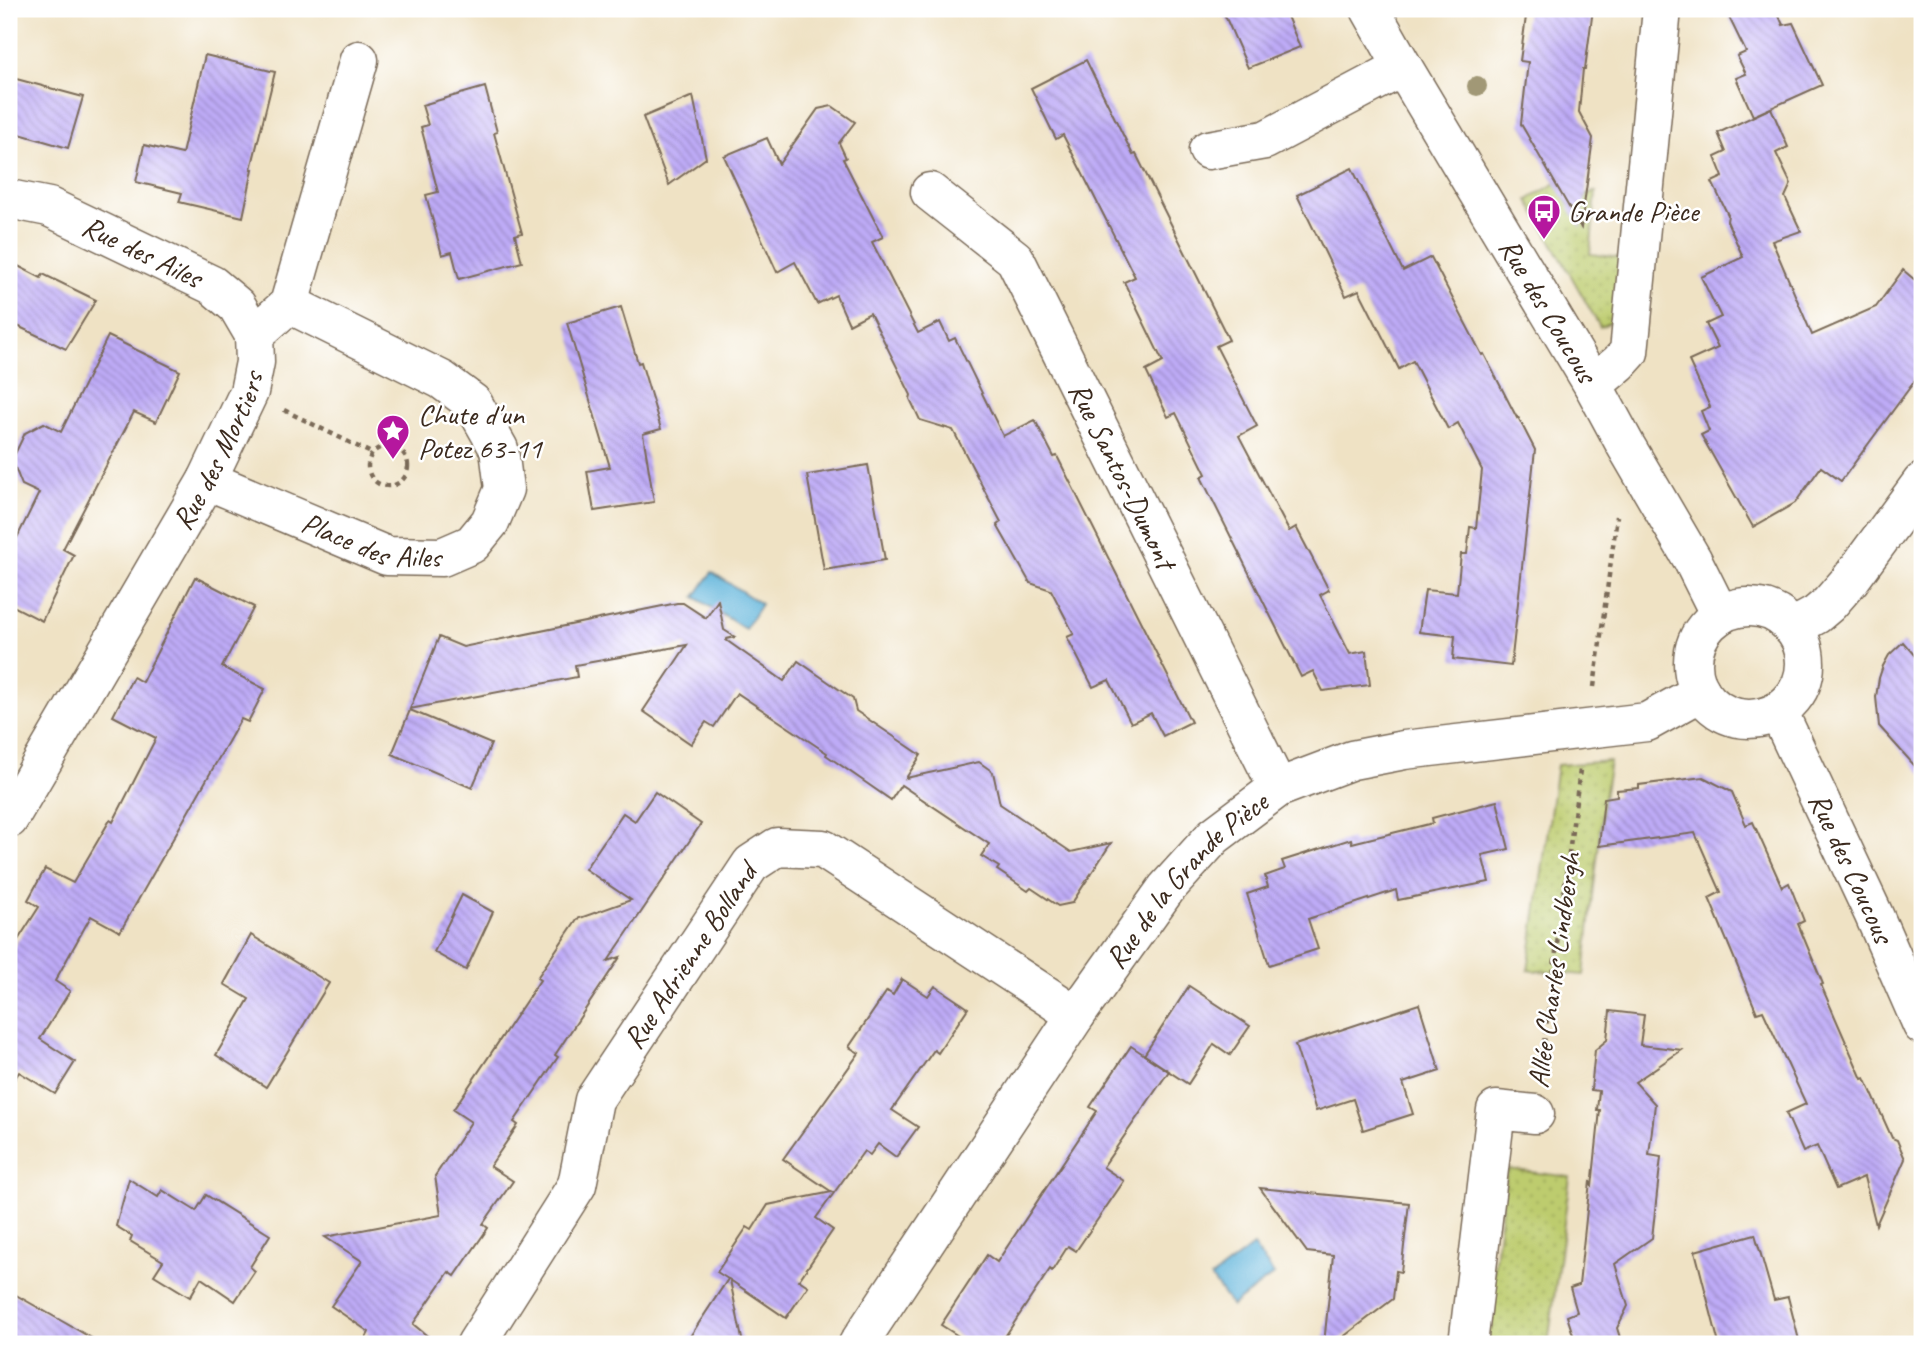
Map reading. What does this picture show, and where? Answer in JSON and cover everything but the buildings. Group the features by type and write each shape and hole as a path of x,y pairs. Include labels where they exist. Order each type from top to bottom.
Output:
{"street":[{"name":"Rue des Coucous","path":"1370,9 1593,385 1692,559 1720,615"},
{"path":"1593,385 1629,352 1662,9"},
{"path":"289,304 359,60"},
{"path":"1208,150 1265,140 1402,67"},
{"name":"Rue Santos-Dumont","path":"930,192 1015,259 1278,788"},
{"name":"Rue des Ailes","path":"9,199 49,207 212,285 237,306 254,335"},
{"name":"Rue des Mortiers","path":"9,820 207,480 249,392 255,362 254,335 289,304"},
{"name":"Place des Ailes","path":"207,480 387,555 442,557 471,544 490,522 504,489 499,449 473,403 442,380 289,304"},
{"path":"1792,628 1816,615 1843,588 1922,482"},
{"path":"1757,608 1778,616 1792,628 1803,649 1804,671 1797,692 1790,702 1778,711 1756,719 1736,718 1714,707 1701,692 1694,676 1694,653 1702,633 1720,615 1736,609 1757,608"},
{"name":"Rue de la Grande Pièce","path":"858,1344 1076,1015 1166,889 1214,836 1278,788 1352,760 1404,750 1647,722 1701,692"},
{"name":"Rue des Coucous","path":"1778,711 1873,913 1922,1025"},
{"name":"Rue Adrienne Bolland","path":"476,1344 577,1185 594,1100 751,864 777,847 823,849 1076,1015"},
{"name":"Allée Charles Lindbergh","path":"1468,1344 1496,1110 1535,1114"}],"path":[{"path":"249,392 373,454"},
{"path":"384,447 397,448 403,453 408,466 402,481 387,486 372,478 369,462 373,454 384,447"},
{"path":"1592,698 1618,517 1612,506"},
{"name":"Allée Charles Lindbergh","path":"1535,1114 1581,762"}],"green space":[{"path":"1556,183 1568,204 1596,192 1590,254 1622,258 1613,321 1600,327 1528,200"},
{"path":"1610,761 1584,975 1528,970 1557,765"},
{"path":"1507,1169 1570,1177 1548,1344 1484,1344"}],"water":[{"path":"712,572 761,604 745,629 695,597"},
{"path":"1253,1246 1274,1274 1232,1306 1211,1278"}],"place":[{"name":"Grande Pièce","path":"1544,241"},
{"name":"Chute d'un Potez 63-11","path":"393,461"}]}
